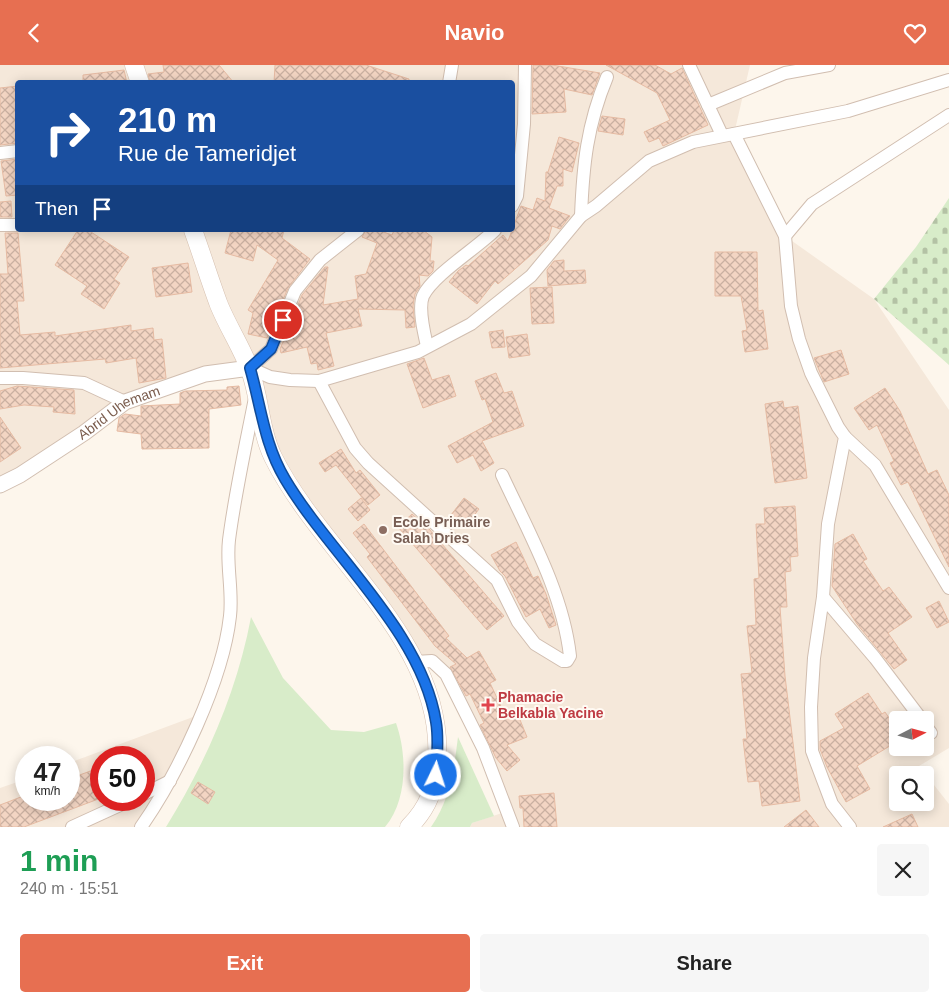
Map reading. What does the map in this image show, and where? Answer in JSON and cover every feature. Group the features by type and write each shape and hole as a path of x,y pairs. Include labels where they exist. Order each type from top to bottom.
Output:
{"main road":[{"path":"134,65 139,80"},
{"path":"194,232 219,304 250,368 257,391 264,431 272,455 285,479 337,552 390,621 415,662 430,697 438,739 436,775 426,807 409,827"}],"street":[{"path":"450,80 452,65"},
{"path":"515,200 517,196 523,133 525,65"},
{"path":"689,65 708,105 728,134 785,236 791,305 799,339 811,373 838,427 845,437 875,465 949,588"},
{"path":"708,105 785,73 829,65"},
{"path":"580,216 582,165 595,106 607,77"},
{"path":"355,232 320,260 295,291 271,349 250,368 270,377 319,381 352,373 418,351 471,324 531,276 580,216 596,206 649,161 693,142 848,111 949,80"},
{"path":"785,236 812,204 949,115"},
{"path":"0,153 15,151"},
{"path":"0,225 15,225"},
{"path":"427,346 422,321 423,297 438,278 493,232"},
{"name":"Abrid Uhemam","path":"0,485 20,475 84,433 125,401 205,374 250,368"},
{"path":"0,378 23,377 84,383 125,401"},
{"path":"319,381 355,448 368,463 498,581 518,622 535,644 567,661 570,656 567,630 545,568 502,475"},
{"path":"141,827 170,781 201,714 223,652 230,615 229,541 257,391"},
{"path":"845,437 828,524 823,597 814,657 811,707 812,751 832,803 850,827"},
{"path":"823,597 875,658 915,711"},
{"path":"415,662 432,661 446,674 483,748 513,827"},
{"path":"155,788 170,781"},
{"path":"72,827 107,811"}],"shaded area":[{"path":"0,65 750,65 734,134 785,236 874,299 949,410 949,748 919,766 889,766 889,811 934,811 934,785 949,804 949,827 470,827 472,823 508,811 483,748 432,661 415,662 285,479 249,368 125,402 0,485"},
{"path":"201,714 155,799 155,746 115,746"},
{"path":"90,755 90,811 149,811 140,827 0,827 0,788 15,783 15,811 80,811 80,759"}],"green space":[{"path":"949,198 949,365 874,299 916,247"},
{"path":"251,617 283,678 331,730 364,732 396,723 402,749 403,777 398,804 393,816 385,827 166,827 207,752 218,726 237,672"},
{"path":"458,737 494,816 472,823 470,827 431,827 447,795 453,772"}],"building":[{"path":"163,65 219,65 232,80 149,80 148,74 164,72"},
{"path":"275,65 366,65 409,79 409,80 274,80"},
{"path":"533,65 552,65 600,73 592,95 564,89 566,112 532,114"},
{"path":"606,65 655,65 671,74 682,68 708,125 663,146 659,138 649,142 644,132 670,120 657,93"},
{"path":"124,70 126,80 83,80 83,75"},
{"path":"15,86 15,143 0,145 0,88"},
{"path":"602,116 625,119 623,135 598,131"},
{"path":"559,137 579,143 572,172 563,169 563,186 557,186 549,208 570,216 560,229 552,226 548,240 498,284 495,281 477,304 449,282 458,271 466,265 468,266 503,235 508,241 511,232 515,232 515,222 521,206 533,210 537,198 545,201 546,172 548,172"},
{"path":"15,159 15,195 6,196 1,161"},
{"path":"11,201 12,217 0,217 0,202"},
{"path":"77,232 91,232 129,257 114,279 120,283 104,309 81,294 87,286 55,265"},
{"path":"230,232 284,232 282,238 310,259 288,288 267,338 248,334 253,313 248,310 278,260 257,245 253,261 225,253"},
{"path":"365,232 384,232 392,235 393,232 426,232 432,237 430,261 434,261 433,271 428,276 419,275 420,286 415,294 413,306 415,327 406,328 405,310 358,309 362,326 326,333 334,366 318,370 317,363 311,364 307,347 281,353 280,349 302,295 325,267 328,267 323,305 358,299 355,276 366,274 377,243 362,237"},
{"path":"5,233 18,233 24,301 17,301 20,335 55,332 55,336 131,325 131,331 153,328 154,340 162,339 166,378 139,383 136,358 106,363 105,359 0,368 0,274 8,274"},
{"path":"715,252 757,252 758,311 763,310 768,349 745,352 742,331 747,330 741,296 715,296"},
{"path":"564,260 564,271 585,270 586,283 548,286 547,270 554,261"},
{"path":"188,263 192,292 156,297 152,268"},
{"path":"552,287 554,323 532,324 530,288"},
{"path":"503,330 505,347 492,348 489,332"},
{"path":"527,334 530,355 509,358 506,337"},
{"path":"841,350 849,374 824,382 814,358"},
{"path":"424,358 432,380 449,375 456,396 423,408 407,364"},
{"path":"496,373 504,393 512,391 524,426 482,441 494,463 481,471 473,455 457,463 448,446 493,422 485,399 482,400 475,381"},
{"path":"17,386 74,390 75,414 53,412 54,407 24,405 0,409 0,391"},
{"path":"239,386 241,405 209,409 209,448 142,449 141,434 117,431 119,418 125,414 141,416 141,406 180,404 180,393 185,391 227,390 227,387"},
{"path":"885,388 900,411 928,474 937,470 949,495 949,567 908,482 901,485 890,463 894,461 877,425 869,430 854,408"},
{"path":"783,401 784,408 798,406 807,478 775,483 765,404"},
{"path":"0,417 21,448 0,462"},
{"path":"341,449 356,473 360,470 380,495 368,505 336,465 325,472 319,463"},
{"path":"361,498 370,510 358,521 348,509"},
{"path":"464,498 479,509 466,526 451,515"},
{"path":"795,506 798,556 790,557 791,571 785,572 787,607 780,607 785,676 800,801 762,806 759,781 748,782 743,739 747,739 741,674 752,673 747,626 756,625 754,579 759,578 756,524 765,524 764,508"},
{"path":"412,514 429,529 504,616 487,630 398,527"},
{"path":"364,524 449,636 446,638 467,658 479,651 496,680 490,683 505,715 516,710 527,737 507,745 520,760 507,771 496,758 480,725 484,723 470,694 466,696 450,667 456,664 435,646 367,557 370,554 353,533"},
{"path":"853,534 867,559 863,561 883,591 889,587 912,617 888,633 907,660 894,669 857,624 832,586 835,544"},
{"path":"516,542 533,578 538,576 556,625 549,628 540,609 526,617 505,576 491,555"},
{"path":"939,601 949,622 937,628 926,608"},
{"path":"868,693 882,714 885,712 889,718 889,746 857,766 870,789 846,802 827,767 820,749 820,741 844,728 835,714"},
{"path":"90,771 90,802 80,806 80,775"},
{"path":"198,782 215,792 208,804 191,793"},
{"path":"554,793 557,827 524,827 523,808 520,808 519,796"},
{"path":"15,799 15,811 66,811 24,827 0,827 0,805"},
{"path":"806,810 819,827 784,827"},
{"path":"912,814 918,827 883,827"}],"place":[{"name":"Ecole Primaire Salah Dries","path":"383,530"},
{"name":"Phamacie Belkabla Yacine","path":"488,705"}],"route":[{"path":"283,320 271,349 250,368 257,391 264,431 272,455 296,496 390,621 422,677 436,720 438,739 436,775"}]}
